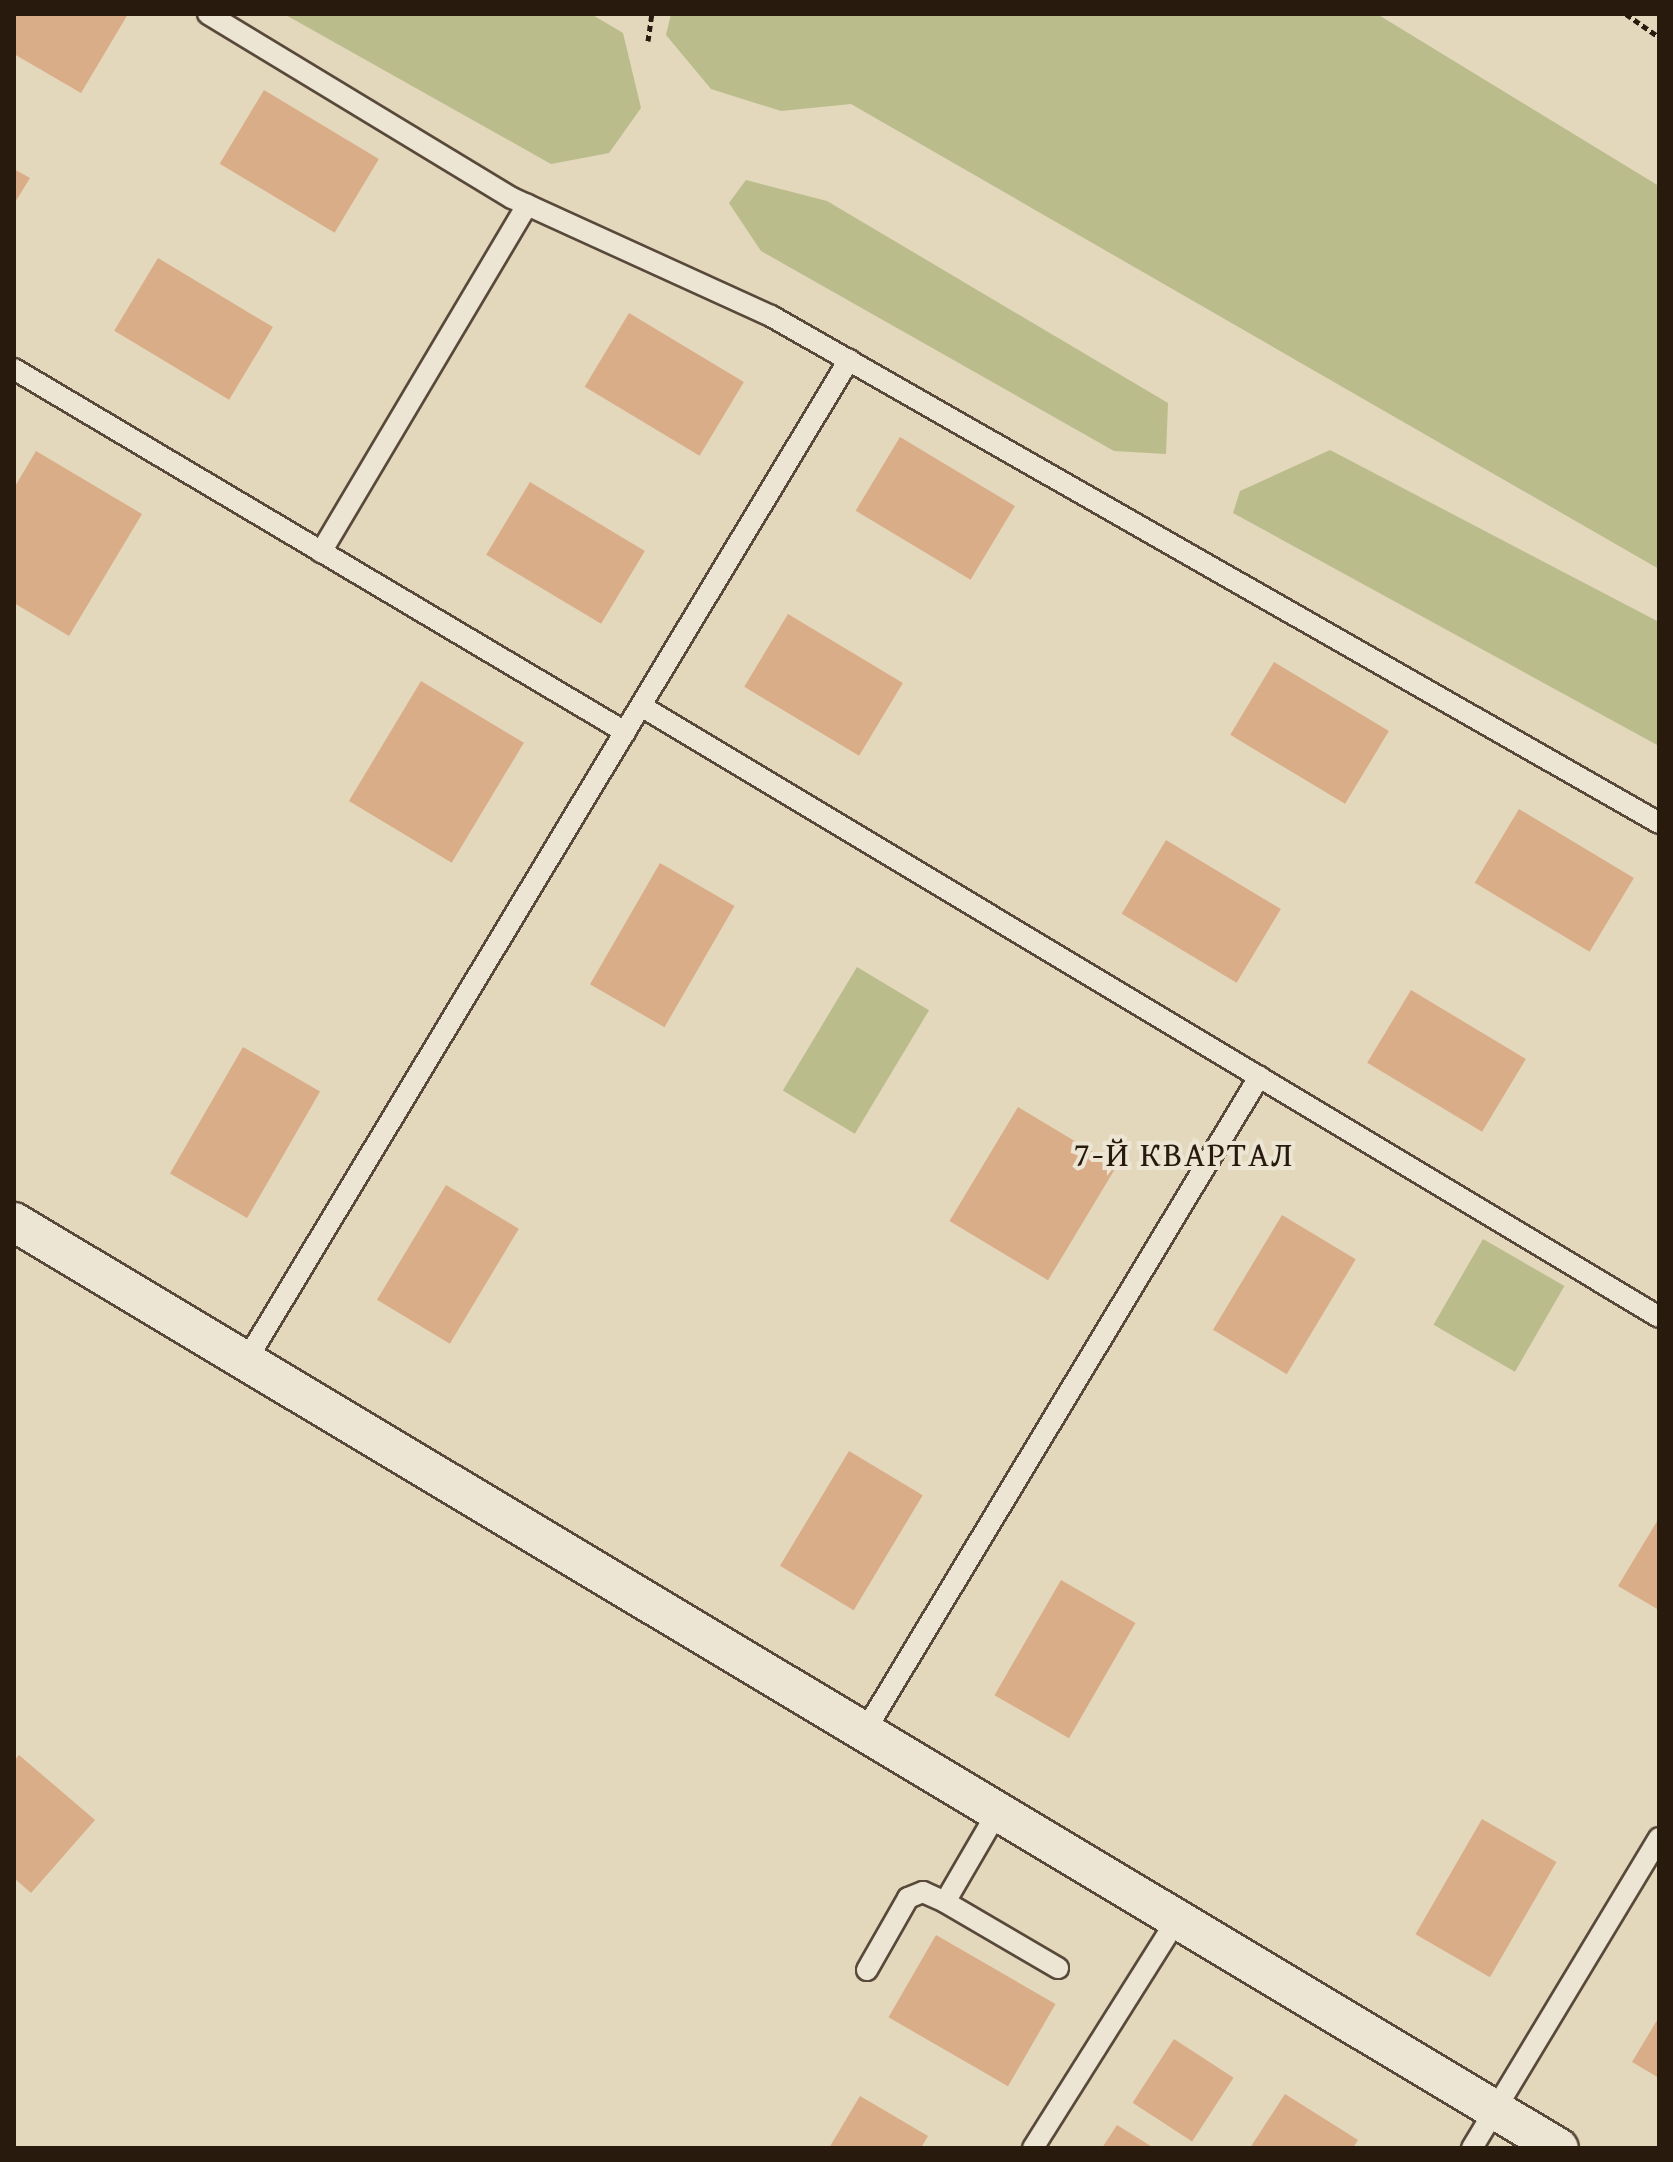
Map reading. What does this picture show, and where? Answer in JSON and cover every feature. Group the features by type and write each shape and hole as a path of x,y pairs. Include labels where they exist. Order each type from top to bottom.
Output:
{"street":[{"path":"14,1222 1559,2148"}],"lane":[{"path":"208,14 527,205 757,308 1659,823"},
{"path":"321,552 527,205"},
{"path":"246,1361 849,360"},
{"path":"14,369 625,732"},
{"path":"641,706 1659,1317"},
{"path":"865,1731 1259,1077"},
{"path":"945,1902 998,1811"},
{"path":"1472,2148 1659,1838"},
{"path":"867,1970 908,1898 923,1892 1058,1968"},
{"path":"1033,2148 1177,1919"}],"path":[{"path":"648,41 652,14"},
{"path":"1626,14 1659,37"}],"green space":[{"path":"284,14 591,14 623,33 641,108 609,153 551,164"},
{"path":"671,14 1377,14 1659,186 1659,569 851,104 781,111 711,89 666,35"},
{"path":"746,180 827,201 1168,403 1166,454 1114,451 761,251 729,203"},
{"path":"1330,450 1659,622 1659,746 1233,513 1240,491"},
{"path":"857,967 929,1010 855,1134 783,1090"},
{"path":"1483,1239 1564,1286 1515,1372 1434,1325"}],"building":[{"path":"14,14 128,14 81,93 14,54"},
{"path":"264,90 379,159 335,233 220,164"},
{"path":"14,169 30,178 14,204"},
{"path":"158,258 273,327 229,400 114,331"},
{"path":"629,313 744,382 700,456 585,387"},
{"path":"900,437 1015,506 971,580 856,511"},
{"path":"36,451 142,514 69,636 14,603 14,488"},
{"path":"530,482 645,551 601,624 486,555"},
{"path":"788,614 903,683 859,756 744,687"},
{"path":"1274,662 1389,731 1345,804 1230,735"},
{"path":"421,681 524,743 452,863 349,801"},
{"path":"1519,809 1634,878 1590,952 1475,883"},
{"path":"1166,840 1281,909 1237,983 1122,914"},
{"path":"660,863 734,906 664,1027 590,984"},
{"path":"1411,990 1526,1059 1482,1132 1367,1063"},
{"path":"243,1047 320,1092 247,1218 170,1173"},
{"path":"1018,1107 1117,1166 1048,1280 949,1221"},
{"path":"446,1185 519,1229 450,1344 377,1300"},
{"path":"1282,1215 1356,1259 1287,1374 1213,1330"},
{"path":"849,1451 923,1495 854,1610 780,1566"},
{"path":"1659,1518 1659,1610 1618,1586"},
{"path":"1061,1580 1135,1623 1069,1738 994,1695"},
{"path":"19,1755 95,1820 31,1893 14,1878 14,1761"},
{"path":"1482,1819 1556,1862 1490,1977 1416,1934"},
{"path":"936,1935 1056,2004 1008,2086 889,2017"},
{"path":"1659,2017 1659,2078 1632,2062"},
{"path":"1174,2039 1234,2078 1192,2141 1133,2103"},
{"path":"1285,2094 1358,2140 1353,2148 1250,2148"},
{"path":"860,2096 928,2136 921,2148 829,2148"},
{"path":"1117,2125 1154,2148 1102,2148"}],"district":[{"name":"7-Й КВАРТАЛ","path":"1184,1154"}]}
